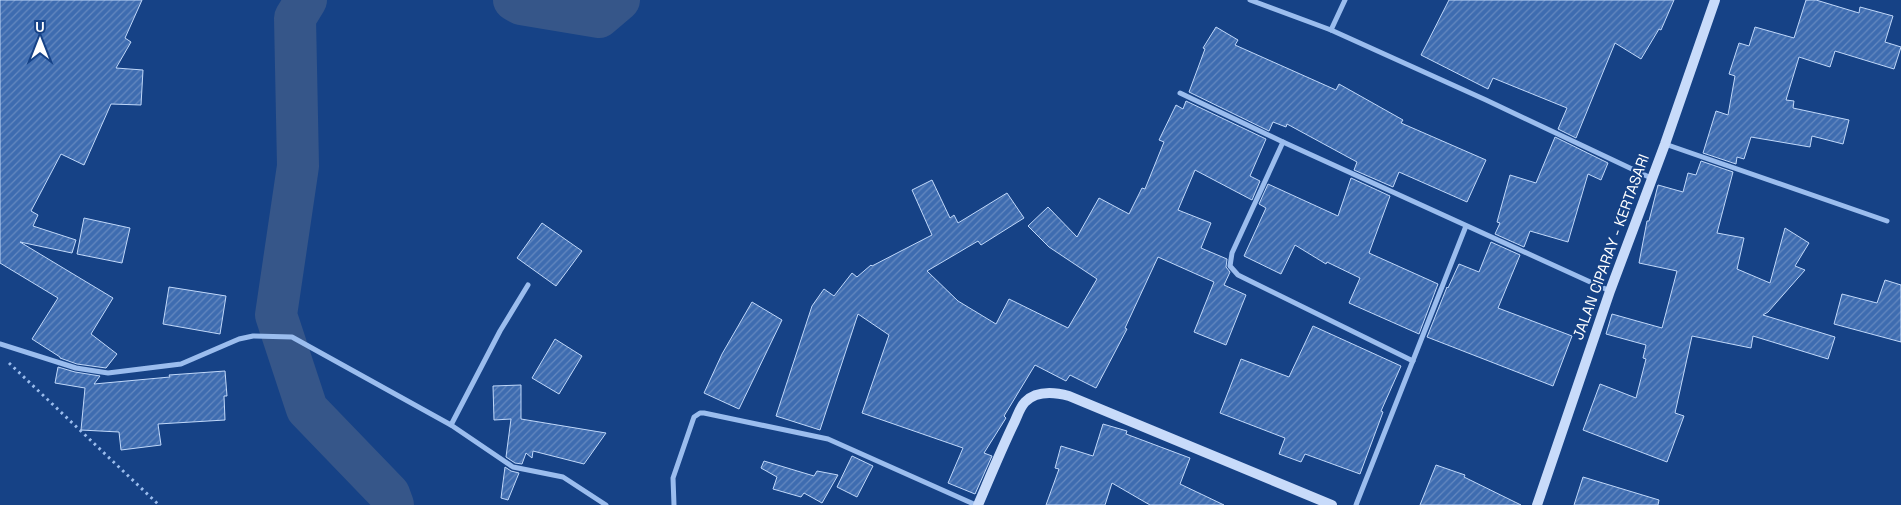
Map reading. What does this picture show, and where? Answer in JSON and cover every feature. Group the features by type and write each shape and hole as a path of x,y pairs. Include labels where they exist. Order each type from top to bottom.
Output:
{"main road":[{"name":"JALAN CIPARAY - KERTASARI","path":"1537,505 1610,291 1665,144 1715,0"},
{"path":"977,505 996,460 1024,403 1034,396 1044,393 1069,396 1332,505"}],"street":[{"path":"1250,0 1330,30 1486,100 1651,178"},
{"path":"1330,30 1344,0"},
{"path":"1180,93 1610,291"},
{"path":"1283,142 1232,253 1230,266 1238,275 1413,361"},
{"path":"1665,144 1887,221"},
{"path":"1356,505 1466,226"},
{"path":"452,425 500,331 528,285"},
{"path":"0,344 76,368 108,373 181,364 253,336 292,337 452,425 513,467 563,476 606,505"},
{"path":"674,505 673,478 677,464 694,417 704,412 828,439 977,505"}],"path":[{"path":"7,361 159,505"}],"building":[{"path":"0,0 142,0 125,38 131,42 116,68 143,70 141,105 111,104 84,165 61,154 31,211 38,215 33,226 76,240 72,253 20,242 113,298 91,334 117,354 106,368 77,364 60,358 32,339 58,298 0,263"},
{"path":"1449,0 1674,0 1661,30 1659,29 1641,59 1615,43 1576,138 1558,129 1567,108 1493,78 1488,89 1421,55"},
{"path":"1806,0 1816,0 1859,13 1860,7 1893,16 1885,42 1901,47 1894,69 1835,51 1830,67 1799,57 1786,100 1794,101 1793,108 1849,120 1843,144 1812,136 1810,147 1751,137 1744,159 1737,157 1736,164 1703,153 1716,111 1728,115 1735,76 1729,74 1739,43 1749,46 1755,27 1794,38"},
{"path":"1216,27 1238,40 1235,45 1336,90 1339,84 1403,120 1401,123 1486,160 1467,202 1399,172 1393,187 1354,170 1357,162 1287,124 1286,127 1273,122 1269,131 1189,92 1205,49 1203,48"},
{"path":"1186,101 1266,139 1250,176 1260,181 1252,200 1195,170 1178,210 1211,223 1201,248 1227,259 1226,267 1230,272 1224,285 1246,295 1226,345 1194,332 1214,282 1158,257 1125,328 1127,329 1096,388 1070,375 1066,381 1035,365 984,453 992,456 975,494 948,483 963,448 862,413 889,335 858,314 820,430 776,416 812,306 824,289 834,296 852,273 857,277 871,265 932,235 912,190 932,180 950,218 954,215 958,223 1007,193 1024,218 981,245 978,241 927,271 958,301 996,324 1009,299 1068,328 1097,279 1049,247 1028,226 1048,207 1077,237 1099,198 1129,214 1142,188 1145,189 1164,142 1159,140 1176,105 1183,109"},
{"path":"1555,137 1608,163 1601,180 1588,174 1568,242 1530,231 1524,247 1495,234 1500,223 1497,222 1510,175 1536,183"},
{"path":"1701,161 1733,172 1717,233 1744,238 1737,269 1770,283 1785,228 1809,243 1795,266 1805,270 1768,312 1763,315 1835,337 1828,359 1753,336 1751,348 1692,336 1675,413 1684,416 1667,462 1583,430 1600,384 1636,398 1646,359 1643,358 1646,345 1606,334 1612,314 1662,328 1677,271 1639,263 1647,221 1649,221 1658,185 1683,192 1688,173 1696,175"},
{"path":"1351,178 1390,196 1369,253 1438,284 1419,334 1349,303 1360,278 1327,262 1326,264 1295,245 1281,274 1244,256 1266,208 1259,204 1268,184 1338,216"},
{"path":"84,218 130,228 122,263 77,254"},
{"path":"542,223 582,251 556,286 517,258"},
{"path":"1491,242 1520,255 1498,308 1572,336 1553,386 1427,337 1447,287 1459,264 1479,272"},
{"path":"1885,280 1901,285 1901,342 1834,324 1842,294 1877,303"},
{"path":"169,287 226,296 220,334 163,324"},
{"path":"752,302 782,320 739,409 704,393 722,354"},
{"path":"1313,326 1401,366 1381,411 1383,412 1360,474 1305,454 1301,462 1279,454 1285,438 1220,413 1241,359 1289,377"},
{"path":"555,339 582,356 559,394 532,378"},
{"path":"58,367 100,376 94,384 170,377 169,375 225,371 227,396 224,396 225,420 158,424 161,445 121,450 119,432 81,430 85,388 55,383"},
{"path":"521,385 521,419 606,433 584,464 533,451 532,458 526,453 522,464 515,463 506,457 511,419 494,420 493,386"},
{"path":"1103,424 1127,431 1126,434 1190,458 1180,484 1224,505 1150,505 1112,483 1105,505 1046,505 1059,469 1055,468 1061,446 1093,456"},
{"path":"852,456 873,466 857,497 837,487"},
{"path":"764,461 814,476 817,471 838,475 822,503 804,493 801,497 773,489 777,477 761,468"},
{"path":"1436,465 1465,475 1464,477 1521,505 1420,505"},
{"path":"505,467 519,473 508,500 501,498"},
{"path":"1583,477 1659,500 1658,505 1574,505"}],"waterway":[{"path":"306,0 295,18 298,166 276,315 307,409 389,494 393,505"},
{"path":"514,0 521,4 599,17 619,0"}]}
